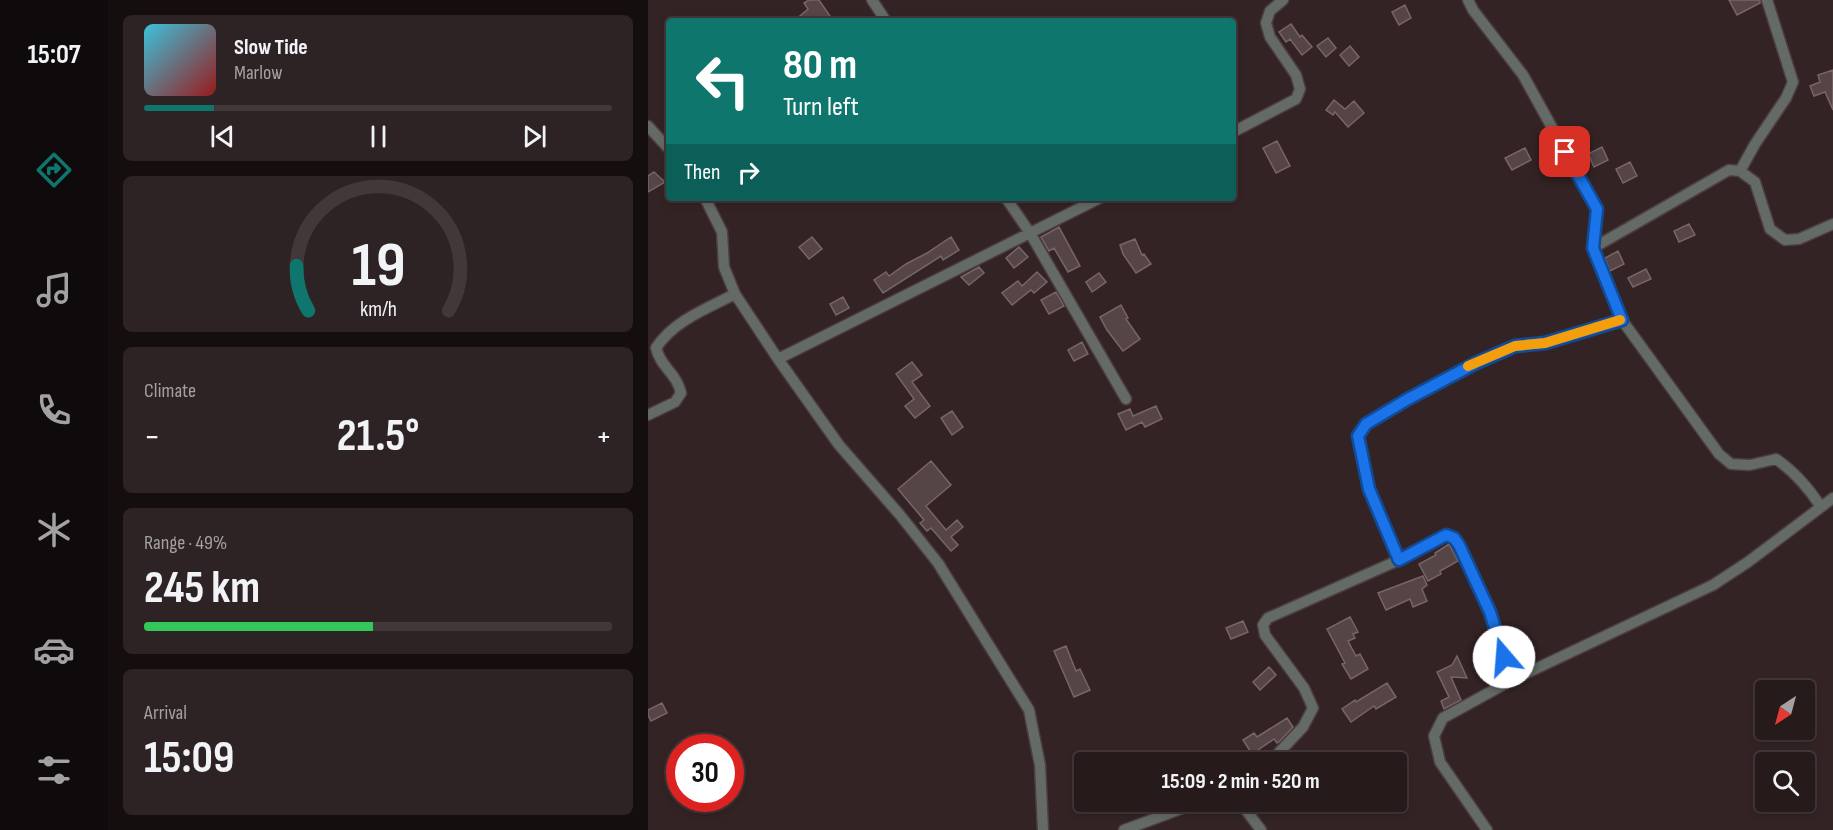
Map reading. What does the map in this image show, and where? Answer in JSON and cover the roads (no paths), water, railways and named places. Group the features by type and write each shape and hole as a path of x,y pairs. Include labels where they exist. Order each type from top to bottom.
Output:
{"street":[{"path":"872,0 884,18"},
{"path":"1236,130 1296,99 1300,89 1296,75 1270,37 1266,23 1270,11 1283,0"},
{"path":"1468,0 1473,10 1523,75 1597,209 1593,248 1622,320 1719,454 1731,464 1750,465 1776,459 1792,471 1821,507"},
{"path":"1740,171 1786,98 1793,82 1767,0"},
{"path":"648,126 666,146"},
{"path":"1593,248 1729,170 1740,171 1755,182 1770,229 1785,240 1799,240 1833,224"},
{"path":"706,201 722,232 724,267 735,294 778,359 840,445 938,563 1029,710 1040,765 1043,830"},
{"path":"1008,201 1030,233 1126,399"},
{"path":"778,359 1094,201"},
{"path":"648,415 675,402 681,393 678,381 659,358 656,348 661,340 688,319 735,294"},
{"path":"1399,560 1369,489 1358,436 1366,424 1476,363 1515,346 1545,343 1622,320"},
{"path":"1487,830 1440,762 1434,736 1443,718 1512,680 1713,585 1748,562 1833,498"},
{"path":"1279,752 1303,727 1313,708 1304,688 1265,634 1263,625 1268,618 1399,560 1446,535 1454,538 1459,545 1490,612 1512,680"},
{"path":"1124,830 1172,812"},
{"path":"1247,812 1261,830"}]}
